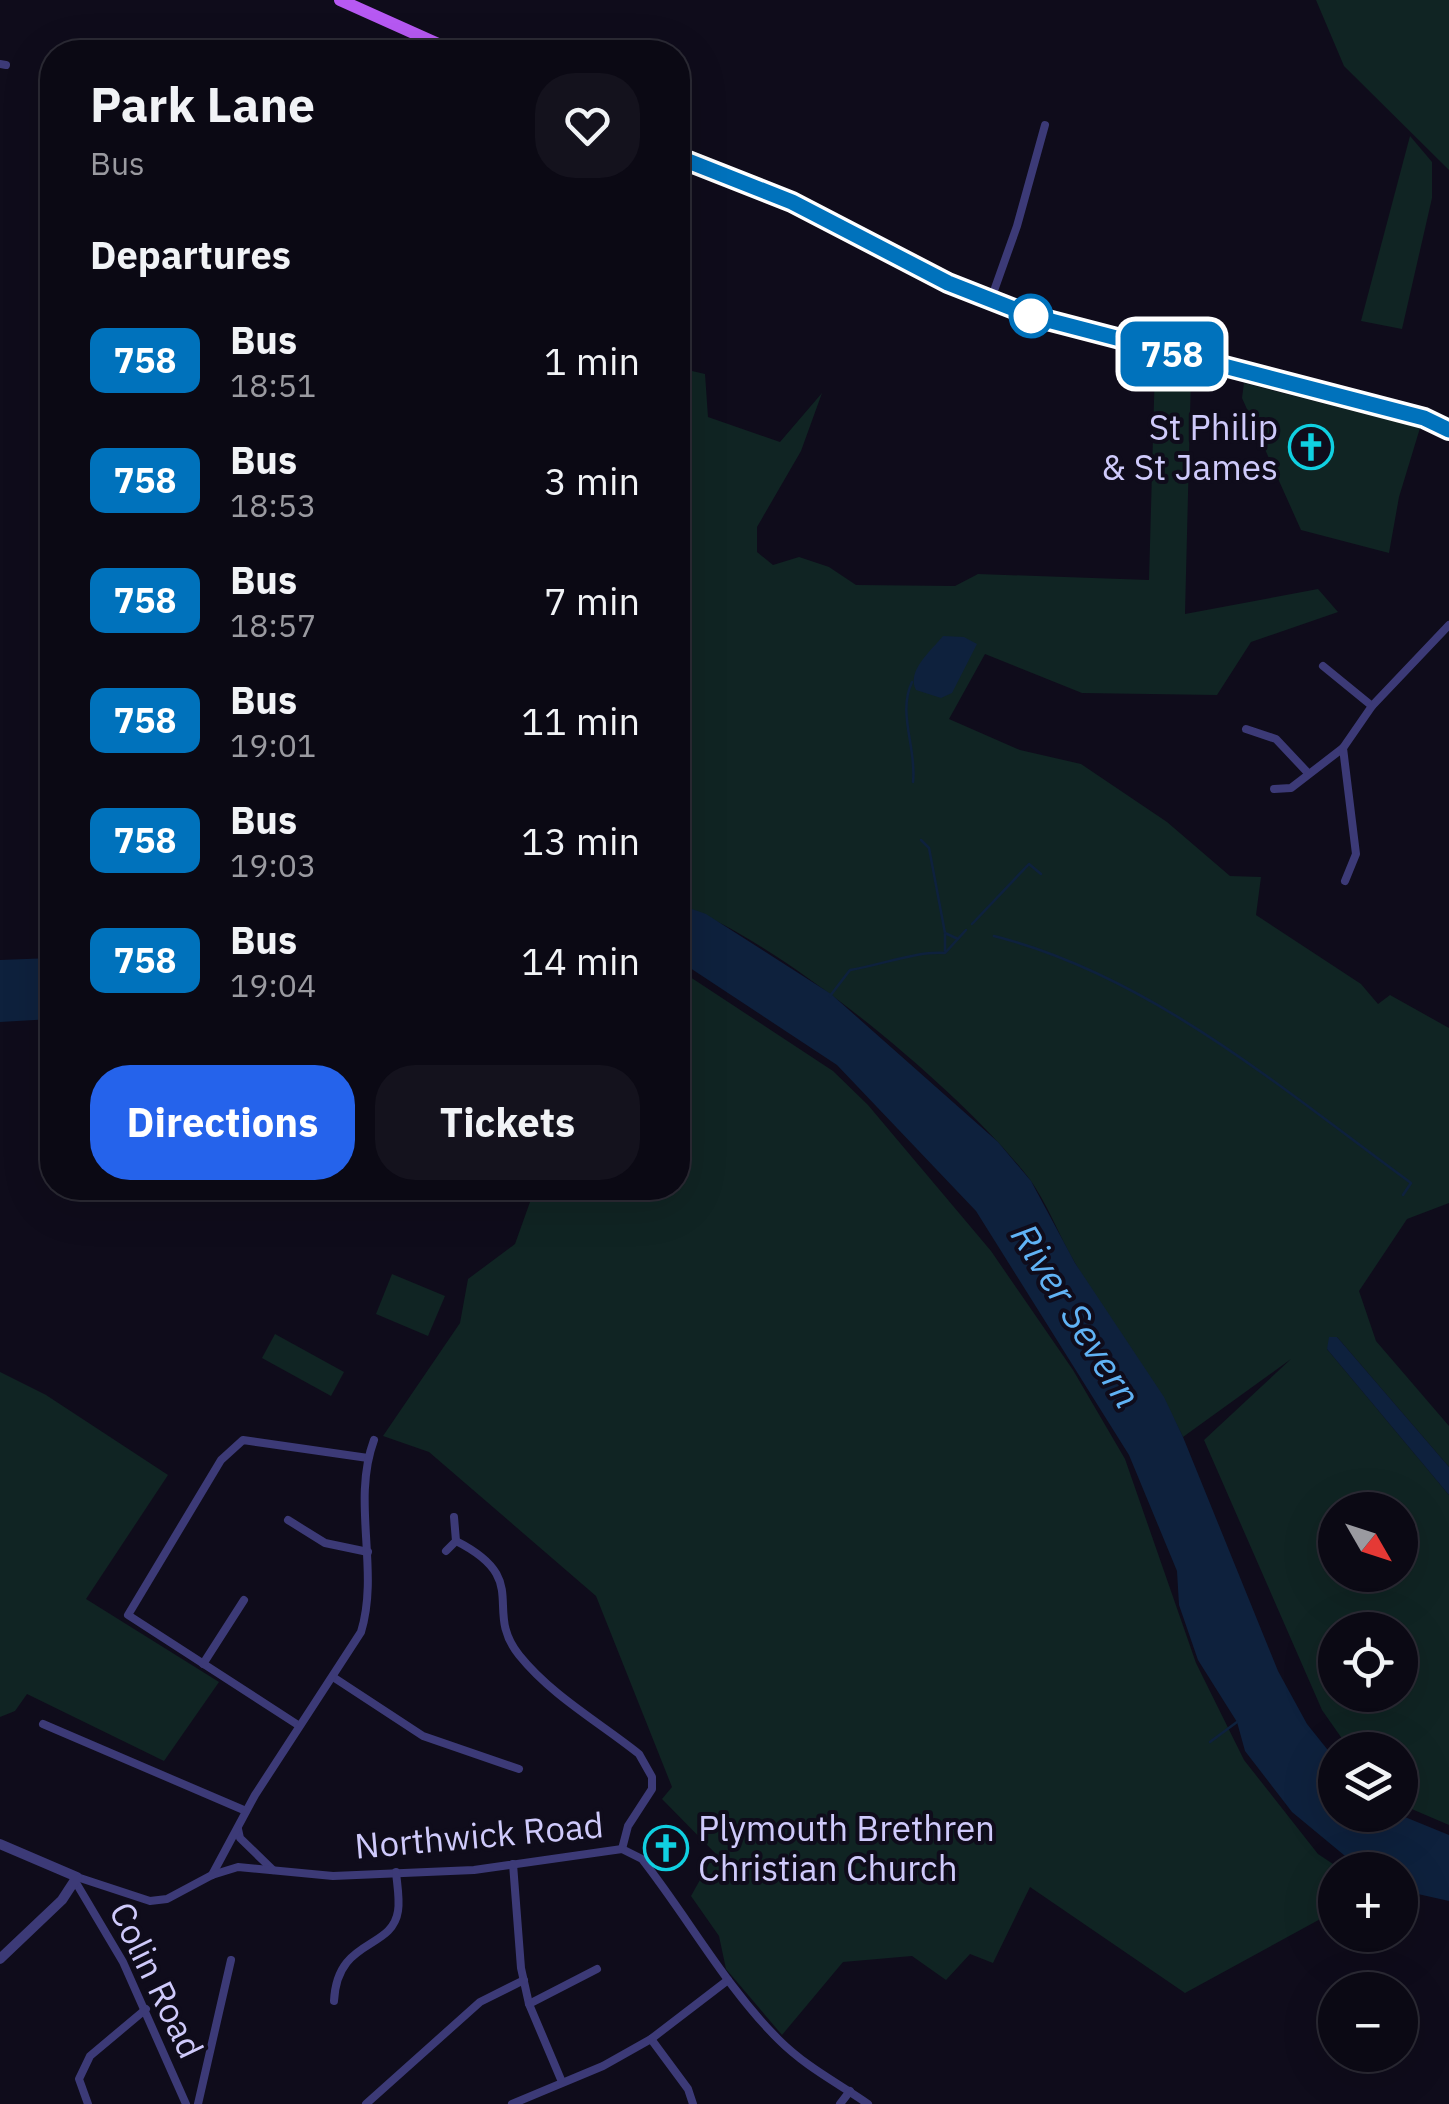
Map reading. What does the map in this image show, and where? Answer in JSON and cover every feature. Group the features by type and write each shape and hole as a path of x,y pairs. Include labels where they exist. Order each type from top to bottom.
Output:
{"main road":[{"path":"340,0 429,40"},
{"path":"690,163 792,202 853,237 990,302 1080,332 1424,418 1449,430"}],"street":[{"path":"990,302 1045,125"},
{"path":"1274,790 1291,788 1343,748 1372,706 1449,626"},
{"path":"1323,666 1372,706"},
{"path":"1246,730 1276,739 1308,773"},
{"path":"1343,748 1356,854 1346,881"},
{"path":"298,1726 128,1615 221,1460 242,1440 368,1458"},
{"path":"212,1875 298,1726 361,1632 368,1610 368,1458 374,1440"},
{"path":"446,1552 456,1540 454,1517"},
{"path":"288,1520 325,1543 368,1552"},
{"path":"456,1540 477,1552 500,1576 507,1636 518,1654 549,1685 639,1754 648,1766 652,1789 628,1826 622,1849"},
{"path":"203,1664 244,1600"},
{"path":"333,1677 423,1736 519,1769"},
{"path":"43,1724 246,1811"},
{"path":"238,1826 240,1838 273,1870"},
{"name":"Northwick Road","path":"0,1844 76,1879 150,1901 167,1899 212,1875 238,1867 333,1876 512,1864 622,1849 646,1865 728,1980 778,2040 810,2068 868,2104"},
{"path":"512,1864 529,2004 562,2082"},
{"path":"334,2002 335,1976 342,1964 393,1924 398,1911 396,1872"},
{"path":"0,1959 76,1879"},
{"name":"Colin Road","path":"76,1879 146,2008 186,2104"},
{"path":"198,2104 231,1960"},
{"path":"529,2004 597,1969"},
{"path":"366,2104 480,2002 524,1980"},
{"path":"512,2104 651,2039 728,1980"},
{"path":"88,2104 79,2079 90,2056 146,2008"},
{"path":"651,2039 688,2089 692,2104"},
{"path":"840,2104 850,2092"}],"green space":[{"path":"1316,0 1449,0 1449,170 1344,66"},
{"path":"1410,136 1432,162 1432,198 1402,329 1361,321"},
{"path":"1155,365 1191,375 1185,614 1318,589 1338,612 1251,642 1217,695 1082,693 985,654 949,719 1020,750 1081,764 1167,822 1230,876 1261,877 1256,915 1361,984 1378,1004 1390,995 1449,1028 1449,1203 1407,1219 1359,1291 1376,1341 1449,1426 1449,1467 1337,1337 1327,1349 1449,1495 1449,1825 1418,1812 1418,1732 1337,1732 1323,1712 1418,1712 1418,1612 1318,1612 1318,1701 1204,1440 1291,1359 1183,1437 1159,1392 1075,1263 1035,1187 998,1142 915,1062 816,984 767,950 690,909 690,372 705,374 708,417 780,442 822,393 801,451 757,527 757,552 773,565 799,557 829,567 856,585 955,586 978,574 1149,580"},
{"path":"1244,383 1420,428 1399,497 1389,553 1301,530 1242,398"},
{"path":"690,977 833,1071 868,1105 991,1251 1073,1370 1125,1459 1196,1663 1244,1760 1318,1854 1318,1920 1185,1993 1030,1887 993,1963 970,1954 946,1980 912,1956 843,1962 782,2035 726,1969 719,1936 691,1896 715,1853 662,1799 672,1787 596,1596 429,1452 383,1436 460,1323 468,1279 515,1244 531,1200 690,1200"},
{"path":"392,1274 445,1296 428,1336 376,1314"},
{"path":"275,1334 344,1372 331,1396 262,1358"},
{"path":"0,1372 46,1395 168,1475 86,1599 219,1682 164,1761 27,1694 15,1711 0,1717"}],"water":[{"path":"943,636 964,637 977,644 952,693 941,698 916,690 914,676 921,661"},
{"name":"River Severn","path":"690,908 706,914 831,994 998,1142 1031,1181 1075,1263 1164,1397 1278,1671 1318,1738 1318,1832 1418,1832 1418,1822 1449,1835 1449,1901 1418,1894 1418,1852 1340,1852 1292,1812 1245,1751 1237,1722 1198,1660 1179,1605 1177,1571 1129,1455 976,1211 837,1065 690,968"},
{"path":"40,958 40,1020 0,1022 0,960"},
{"path":"1329,1337 1337,1337 1449,1467 1449,1495 1327,1349"}],"waterway":[{"path":"912,682 906,706 913,782"},
{"path":"921,840 929,848 945,933 958,939"},
{"path":"972,924 1029,864 1041,874"},
{"path":"830,996 850,970 910,956 945,953 966,930"},
{"path":"945,934 945,951"},
{"path":"994,936 1052,954 1107,978 1213,1039 1411,1183 1403,1195"},
{"path":"1210,1742 1237,1722"}],"bus line":[{"name":"758","path":"690,162 792,202 853,237 980,298 1080,332 1424,418 1449,430"}],"place":[{"name":"St Philip & St James","path":"1311,447"},
{"name":"Plymouth Brethren Christian Church","path":"666,1848"}]}
